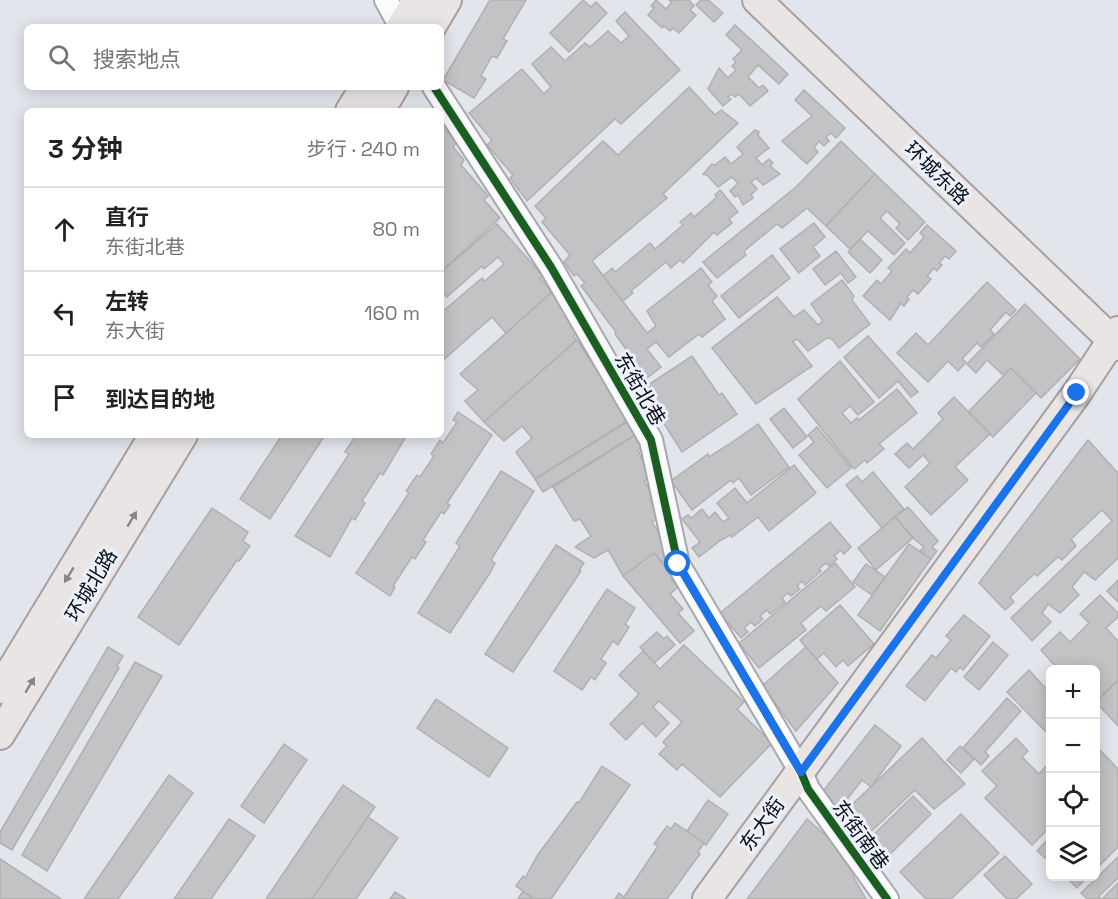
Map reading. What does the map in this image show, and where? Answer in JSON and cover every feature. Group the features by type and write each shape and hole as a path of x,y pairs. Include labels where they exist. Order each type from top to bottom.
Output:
{"main road":[{"path":"403,24 417,0"},
{"path":"433,24 447,0"},
{"name":"环城东路","path":"757,0 1116,345"},
{"path":"352,108 363,90"},
{"path":"382,108 392,90"},
{"name":"东大街","path":"730,899 804,781 1077,393 1116,345"},
{"name":"环城北路","path":"0,689 152,438"},
{"name":"环城北路","path":"4,719 181,438"},
{"name":"东大街","path":"707,899 804,781"}],"street":[{"path":"386,0 399,24"},
{"name":"东街北巷","path":"436,90 552,267 651,440 678,564 804,781"},
{"name":"东街南巷","path":"804,781 887,899"}],"building":[{"path":"490,0 526,0 503,39 507,41 497,58 492,56 481,76 486,79 474,98 444,81"},
{"path":"583,0 591,7 596,2 607,13 569,52 550,33"},
{"path":"656,0 666,9 672,2 669,0 689,0 694,6 690,10 696,15 679,33 673,28 670,31 664,26 662,28 648,15 654,8 651,6"},
{"path":"701,0 708,0 723,13 714,22 696,5"},
{"path":"625,12 680,70 621,124 615,119 527,201 510,178 513,175 487,145 492,140 469,113 522,69 544,94 551,87 532,64 551,47 565,61 585,43 590,47 608,31 621,43 629,36 616,21"},
{"path":"735,25 788,74 779,84 758,65 748,77 759,88 763,85 768,91 750,106 739,94 735,97 731,94 728,97 731,99 723,106 708,89 719,68 728,78 736,70 732,66 736,62 733,59 742,50 726,35"},
{"path":"689,87 715,115 721,110 738,123 663,194 667,198 592,261 647,333 656,326 647,311 701,268 712,282 708,285 717,296 712,301 725,319 702,337 699,334 669,357 656,342 647,349 661,367 642,382 622,356 626,349 615,334 616,332 581,286 585,283 577,274 574,276 564,262 570,255 542,222 546,218 535,206 603,141 618,155"},
{"path":"804,90 845,128 836,138 831,133 826,137 829,141 824,146 819,141 814,148 818,152 807,164 782,141 812,116 795,100"},
{"path":"444,127 456,143 453,147 464,160 461,165 488,196 484,200 500,218 444,269"},
{"path":"755,130 759,132 758,135 769,148 756,158 762,165 769,159 773,163 770,166 780,174 763,185 756,178 751,182 757,189 751,195 753,198 743,205 738,195 735,197 730,191 738,183 732,177 718,187 707,175 703,174 712,164 715,165 725,157 731,164 743,154 737,147"},
{"path":"841,141 875,174 826,226 807,208 782,228 777,224 744,251 746,255 717,278 703,262 796,187"},
{"path":"875,174 925,222 908,240 896,228 900,224 887,211 880,218 905,243 894,255 868,231 850,249 826,226"},
{"path":"720,190 738,212 729,219 732,223 717,235 714,232 683,263 680,260 671,268 666,262 631,291 633,293 623,301 603,276 612,268 615,272 650,243 655,249 683,225 680,222 691,213 694,217 717,197 715,195"},
{"path":"814,223 825,237 813,247 820,256 799,273 780,249"},
{"path":"497,224 543,276 540,278 552,292 506,333 492,317 444,359 444,310 482,278 485,281 504,264 498,257 484,269 482,266 447,297 444,294 444,269"},
{"path":"927,225 956,251 949,259 945,256 939,263 942,265 937,271 934,268 927,276 931,279 918,294 913,290 904,306 901,303 890,320 863,296 877,280 881,284 892,271 888,268 906,249 910,253 924,237 920,233"},
{"path":"860,239 882,260 870,273 848,252"},
{"path":"836,251 856,277 848,283 841,273 825,285 813,269"},
{"path":"772,255 790,278 739,318 721,296"},
{"path":"842,280 854,296 852,300 870,324 839,348 832,339 827,338 808,351 797,339 793,342 812,366 756,404 712,348 777,297 794,317 804,310 818,325 823,321 811,304"},
{"path":"987,282 1016,310 1010,316 1006,312 990,330 994,334 981,347 977,343 962,359 966,362 958,371 948,361 928,382 897,353 916,333 928,345"},
{"path":"552,292 576,320 580,330 573,336 577,340 484,422 465,401 478,390 460,374"},
{"path":"1025,304 1080,359 1041,398 1011,368 1004,376 987,360 976,373 967,364"},
{"path":"868,336 918,392 911,397 898,381 879,398 844,357"},
{"path":"577,340 629,420 535,479 516,452 532,438 522,426 504,441 484,422"},
{"path":"692,356 719,395 722,393 737,414 682,452 642,389"},
{"path":"840,361 874,402 858,415 850,406 842,413 851,423 857,418 859,420 897,389 917,413 879,444 884,449 867,463 865,460 854,469 798,399"},
{"path":"1011,368 1036,393 993,437 968,412"},
{"path":"954,397 990,434 955,467 968,480 931,515 905,487 930,463 923,455 909,468 895,454 907,443 913,449 943,419 938,413"},
{"path":"784,408 807,437 793,448 770,419"},
{"path":"458,412 492,435 447,503 450,505 444,514 441,512 423,540 426,542 415,559 412,557 393,586 395,587 390,596 356,573 409,493 406,491 417,475 420,477 434,456 431,454 440,440 443,443 457,422 453,420"},
{"path":"627,422 635,435 543,492 535,479"},
{"path":"758,424 789,467 751,495 739,478 733,483 731,480 692,510 671,481 708,454 709,457"},
{"path":"817,427 851,468 827,488 799,455 814,442 808,435"},
{"path":"635,435 642,447 638,450 650,478 644,481 654,498 650,500 661,516 652,522 673,556 663,563 654,553 623,576 608,550 594,558 575,547 591,536 580,519 574,521 553,487"},
{"path":"280,438 323,438 270,519 240,499"},
{"path":"354,438 405,438 383,475 380,473 362,501 365,503 355,520 352,518 330,557 295,536 349,454 345,452"},
{"path":"1088,440 1118,473 1118,558 1095,580 1084,572 1072,587 1079,595 1060,613 1048,604 1042,613 1051,622 1032,641 1011,618 1112,521 1102,510 1071,539 1076,546 1062,560 1058,557 1037,576 1034,574 1010,597 1014,602 1005,610 979,583"},
{"path":"794,465 816,493 769,531 758,517 732,537 730,535 721,540 699,557 692,548 700,542 682,519 688,515 691,518 702,509 709,518 715,512 723,522 729,518 717,503 735,488 747,503"},
{"path":"501,471 534,491 491,560 495,563 490,573 450,633 418,613 460,546 456,543"},
{"path":"873,472 904,509 882,528 846,485 857,476 862,482"},
{"path":"908,507 938,541 932,547 937,551 931,559 920,551 924,547 895,517"},
{"path":"212,508 248,532 243,541 250,546 239,561 237,560 179,645 138,617"},
{"path":"895,517 913,538 876,570 858,548"},
{"path":"830,522 851,547 844,554 841,550 834,556 837,559 829,566 826,563 819,569 821,571 805,585 802,581 797,586 800,589 791,596 788,593 782,598 785,602 770,614 767,610 760,616 763,619 755,626 751,622 744,628 748,632 741,638 720,613"},
{"path":"909,544 931,559 880,631 858,615"},
{"path":"556,545 584,563 579,570 581,571 513,672 485,654"},
{"path":"654,553 674,577 671,579 678,587 670,594 683,609 678,613 694,631 680,643 623,576"},
{"path":"835,563 855,587 826,611 821,606 801,623 806,630 759,668 739,643"},
{"path":"866,564 885,577 872,595 853,582"},
{"path":"1118,580 1118,602 1107,591"},
{"path":"607,589 635,608 625,624 629,627 618,645 613,641 601,659 606,663 595,680 591,677 582,690 554,671"},
{"path":"1100,595 1118,613 1118,617 1106,628 1118,641 1118,680 1100,698 1100,665 1054,665 1041,650 1060,632 1070,642 1089,623 1080,614"},
{"path":"840,605 874,644 848,666 843,660 836,667 824,653 816,660 800,640"},
{"path":"964,615 990,636 963,670 960,667 956,672 951,668 925,701 906,686 932,655 936,658 951,640 946,636"},
{"path":"657,632 664,639 667,636 675,645 654,663 640,647"},
{"path":"993,642 1008,655 979,690 964,677"},
{"path":"684,645 744,702 737,709 772,743 720,797 682,764 677,770 659,754 667,746 663,742 682,722 659,701 653,707 669,723 656,737 642,723 626,740 610,724 639,694 619,675 643,651 660,669"},
{"path":"108,647 123,656 117,666 119,668 12,850 0,843 0,832"},
{"path":"806,647 838,683 796,731 762,686"},
{"path":"135,662 162,676 47,871 22,855"},
{"path":"1029,670 1046,689 1046,732 1007,692"},
{"path":"1118,680 1118,726 1100,706 1100,698"},
{"path":"1007,698 1021,711 985,752 989,756 981,765 963,748"},
{"path":"436,699 508,748 489,777 417,728"},
{"path":"875,725 901,746 871,787 862,780 839,810 820,795"},
{"path":"922,738 965,784 934,809 915,790 860,842 838,818"},
{"path":"1016,738 1028,751 1022,757 1039,774 1046,766 1046,831 1032,845 985,798 997,786 982,771"},
{"path":"284,744 307,760 264,823 241,806"},
{"path":"960,746 974,759 961,773 947,760"},
{"path":"1100,750 1118,769 1118,847 1100,865"},
{"path":"602,766 630,785 551,899 534,899 516,886 523,876 525,878 537,856 577,802 579,803"},
{"path":"169,775 193,793 118,899 84,899"},
{"path":"343,785 375,807 312,899 266,899"},
{"path":"913,796 931,814 879,865 861,847"},
{"path":"708,800 728,814 706,845 687,831"},
{"path":"961,814 999,853 951,899 926,899 900,872"},
{"path":"368,817 398,838 356,899 312,899"},
{"path":"229,819 255,836 211,899 174,899"},
{"path":"807,819 833,842 854,874 866,899 747,899"},
{"path":"675,823 704,843 698,852 700,854 667,899 615,899 619,893 624,897 658,846 654,844 667,826 671,829"},
{"path":"1046,841 1046,859 1037,851"},
{"path":"1005,856 1032,884 1016,899 1007,899 984,875"},
{"path":"1118,857 1118,878 1099,896 1101,899 1087,899 1081,893 1093,881 1100,881 1100,875"},
{"path":"0,859 61,899 0,899"},
{"path":"1070,881 1083,881 1077,888"},
{"path":"1118,883 1118,899 1102,899"},
{"path":"523,891 534,899 518,899"},
{"path":"395,892 406,899 390,899"}],"cycle path":[{"path":"436,90 551,267 651,440 678,564 801,772 808,789 887,899"}],"route":[{"path":"678,564 801,772 1077,393"}]}
